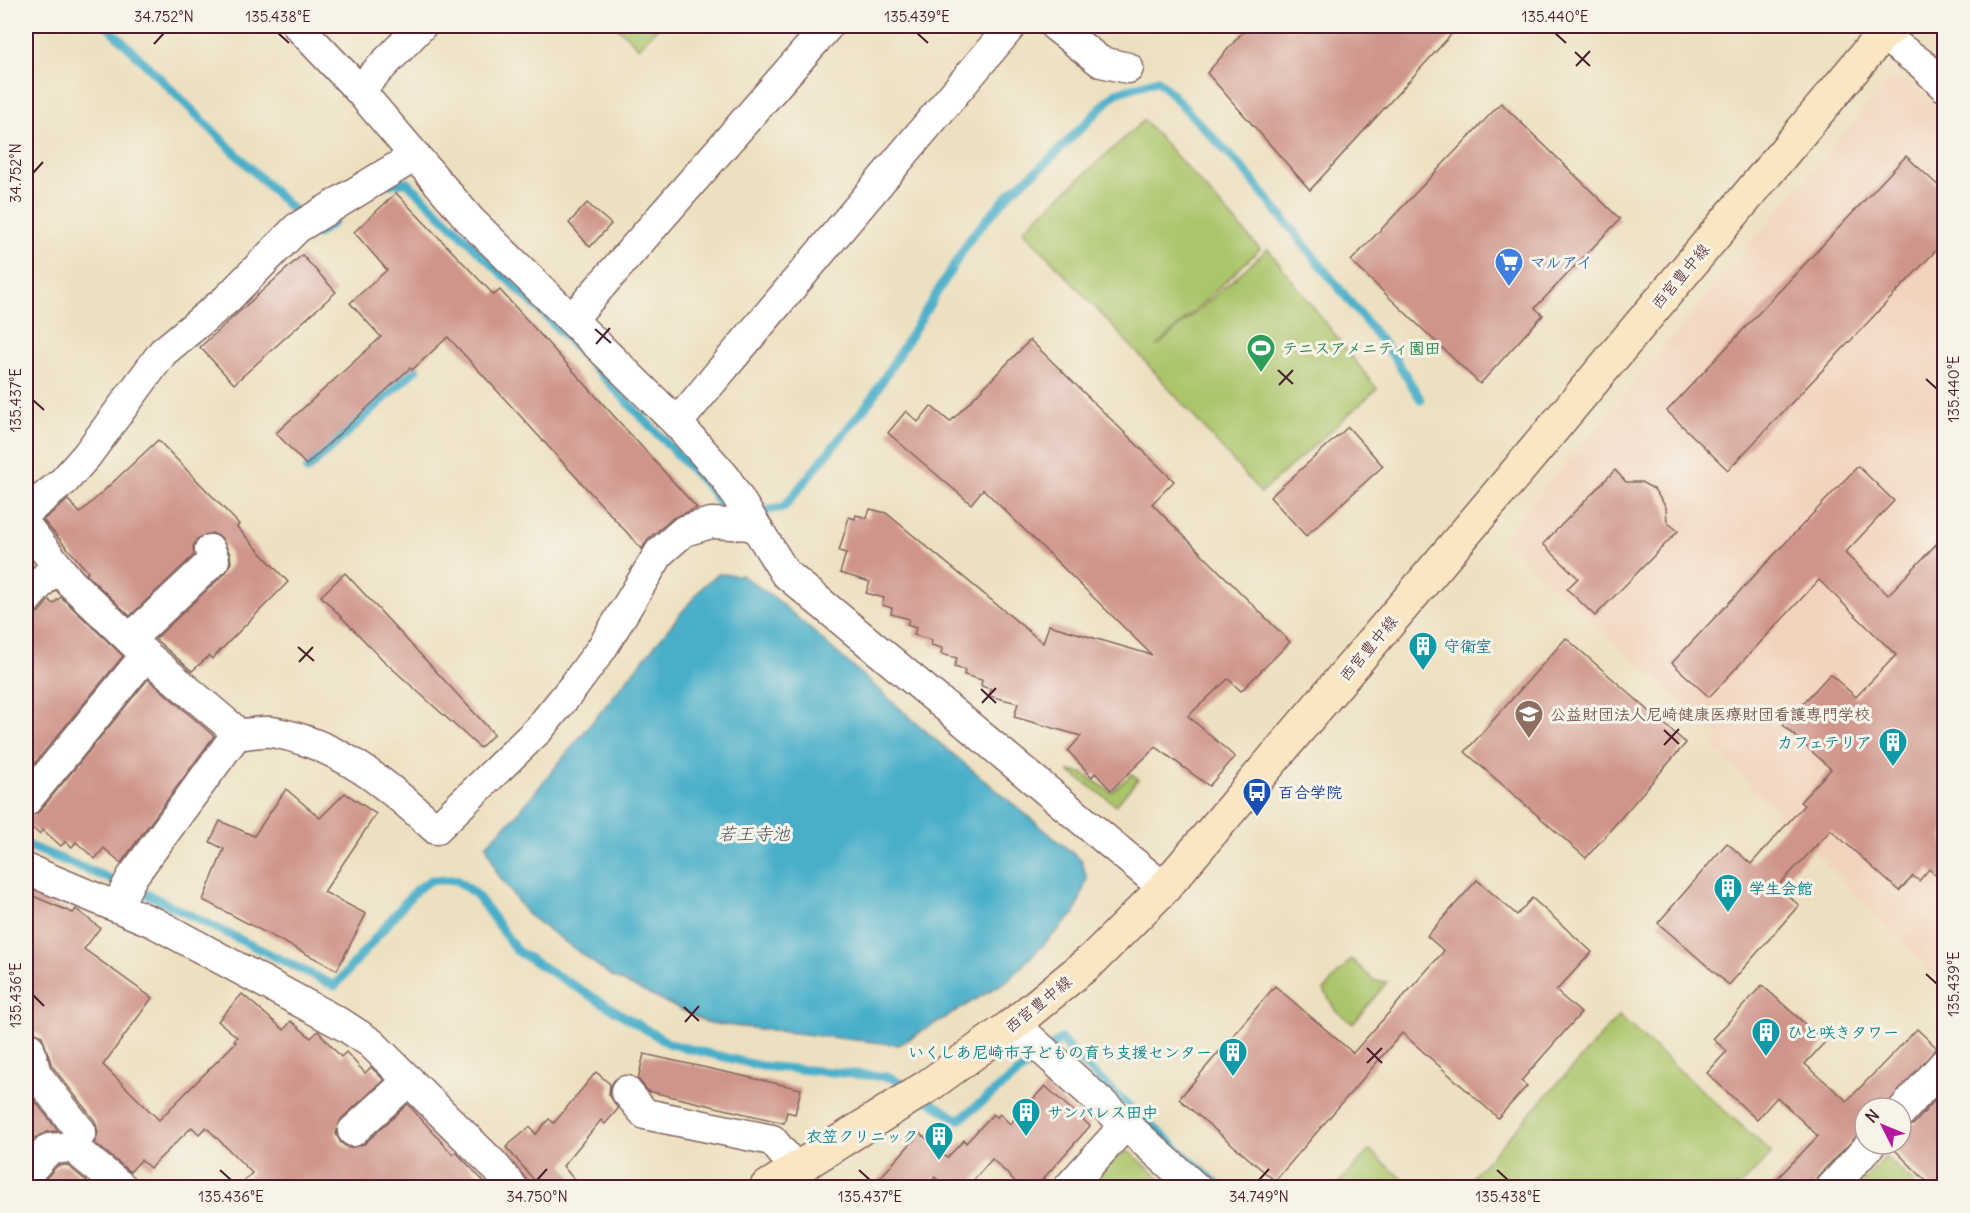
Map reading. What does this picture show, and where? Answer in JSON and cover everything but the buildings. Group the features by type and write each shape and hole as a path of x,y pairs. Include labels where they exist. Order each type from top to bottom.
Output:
{"main road":[{"name":"西宮豊中線","path":"766,1188 918,1092 1014,1024 1093,959 1164,888 1515,475 1887,30"}],"street":[{"path":"298,26 359,90 470,220 677,423 725,477 785,573 1164,888"},
{"path":"359,90 421,26"},
{"path":"572,319 828,26"},
{"path":"677,423 1011,26"},
{"path":"1055,26 1101,62 1128,68"},
{"path":"1887,30 1944,86"},
{"path":"236,735 231,727 138,647 56,565 27,510 64,481 87,455 163,352 226,300 297,228 415,156"},
{"path":"124,893 236,735 270,732 338,754 402,797 436,830 538,729 574,686 603,648 660,552 684,531 711,523 753,525"},
{"path":"26,801 138,647 214,560 210,550"},
{"path":"26,600 56,565"},
{"path":"26,869 124,893 197,945 345,1026 371,1043 513,1188"},
{"path":"1014,1024 1197,1188"},
{"path":"28,1048 36,1074 81,1132 72,1147"},
{"path":"1913,1099 1944,1064"},
{"path":"353,1131 409,1080"},
{"path":"626,1091 645,1114 772,1140 796,1168"},
{"path":"1068,1188 1126,1124"},
{"path":"26,1175 49,1149 72,1147 123,1188"},
{"path":"1831,1188 1860,1156"}],"shaded area":[{"path":"1889,79 1910,82 1944,114 1944,986 1714,748 1719,735 1501,540"}],"green space":[{"path":"616,26 659,26 639,48"},
{"path":"1144,120 1260,249 1156,347 1268,249 1377,389 1261,493 1143,359 1023,230"},
{"path":"1068,771 1082,773 1111,792 1132,774 1138,779 1116,805"},
{"path":"1351,959 1375,981 1387,982 1353,1024 1335,1010 1324,990"},
{"path":"1619,1016 1772,1153 1739,1187 1463,1187"},
{"path":"1370,1151 1412,1187 1335,1187"},
{"path":"1130,1152 1170,1187 1089,1187 1119,1155"},
{"path":"1885,1157 1914,1182 1909,1187 1857,1187"}],"water":[{"name":"若王寺池","path":"718,574 741,575 775,598 936,740 1082,861 1087,879 1075,913 1007,981 899,1045 708,1023 613,977 527,914 497,873 486,845 518,813 704,585"}],"waterway":[{"path":"107,26 317,234 334,222"},
{"path":"752,513 784,507 870,401 972,236 1011,192 1045,164 1116,93 1158,80 1245,171 1395,358 1421,400"},
{"path":"389,184 407,182 541,311 710,489 730,517"},
{"path":"307,470 416,369"},
{"path":"26,845 143,892 335,986 416,890 431,880 456,880 476,894 517,951 670,1044 761,1066 890,1077 911,1090"},
{"path":"922,1097 959,1120 1061,1039 1075,1057 1221,1188"}],"place":[{"name":"マルアイ","path":"1509,288"},
{"name":"テニスアメニティ園田","path":"1261,374"},
{"name":"守衛室","path":"1423,672"},
{"name":"公益財団法人尼崎健康医療財団看護専門学校","path":"1529,740"},
{"name":"カフェテリア","path":"1893,768"},
{"name":"百合学院","path":"1257,818"},
{"name":"学生会館","path":"1728,914"},
{"name":"ひと咲きタワー","path":"1766,1058"},
{"name":"いくしあ尼崎市子どもの育ち支援センター","path":"1233,1078"},
{"name":"サンパレス田中","path":"1026,1138"},
{"name":"衣笠クリニック","path":"939,1162"}]}
